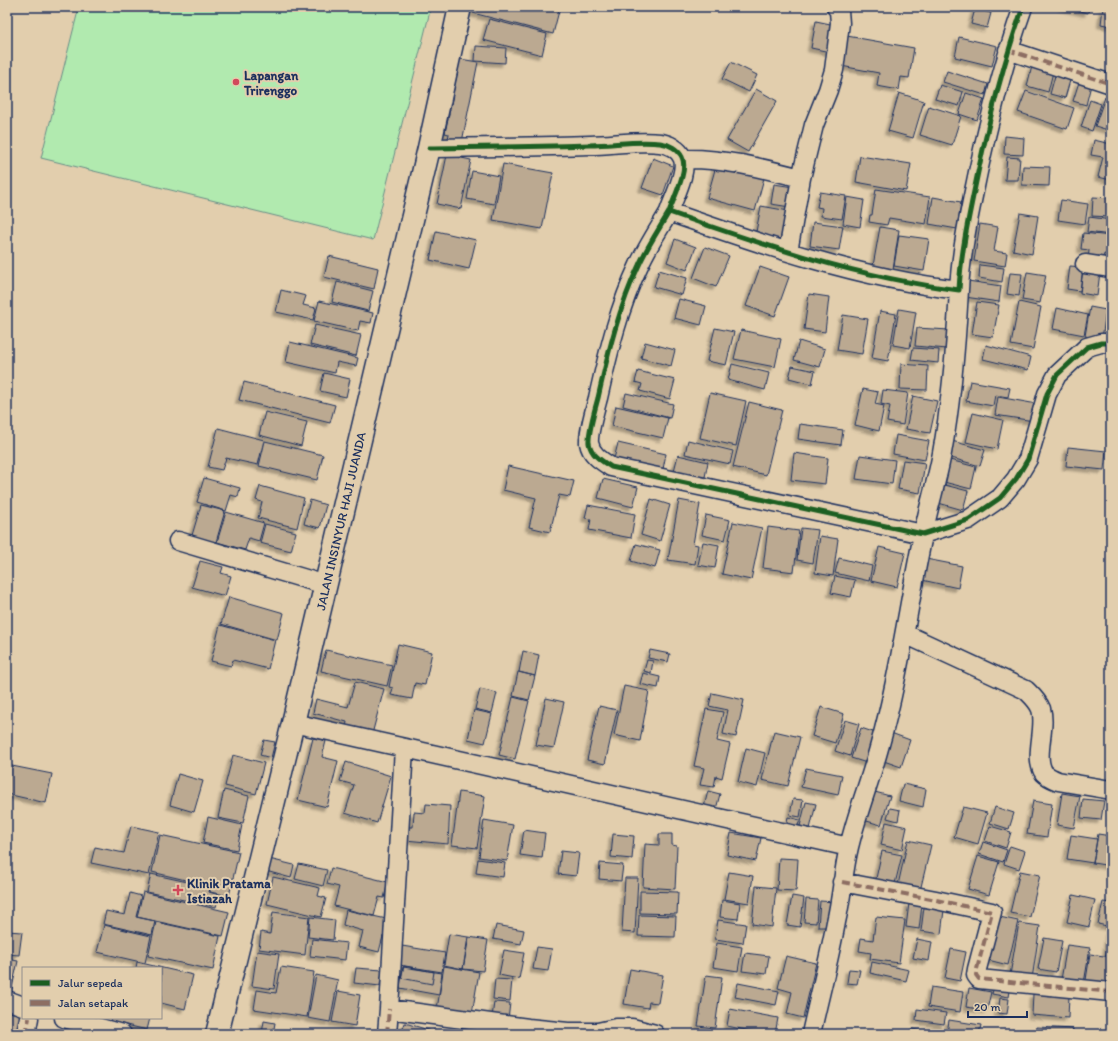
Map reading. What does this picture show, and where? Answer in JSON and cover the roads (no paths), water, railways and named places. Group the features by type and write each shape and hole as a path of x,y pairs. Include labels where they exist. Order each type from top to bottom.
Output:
{"main road":[{"name":"JALAN INSINYUR HAJI JUANDA","path":"217,1034 326,585 429,148 460,7"}],"street":[{"path":"788,252 801,178 814,125 834,70 840,23 839,11 836,7"},
{"path":"811,1034 837,921 842,882 849,847 859,808 879,749 898,670 923,534 933,496 948,417 962,255 973,196 985,139 1008,50 1023,7"},
{"path":"1008,50 1111,84"},
{"path":"429,148 585,145 648,142 661,143 675,148 682,156 684,163 682,174 669,212 639,264 611,344 592,423 589,443 592,451 599,460 611,467 923,534 968,520 1000,498 1016,479 1028,460 1048,394 1056,375 1087,347 1101,343 1111,343"},
{"path":"683,160 705,159 732,162 801,178"},
{"path":"669,212 741,238 836,266 932,287 959,290"},
{"path":"1085,264 1111,268"},
{"path":"178,541 326,585"},
{"path":"905,634 1026,690 1036,699 1041,709 1042,727 1040,762 1044,773 1049,778 1058,781 1111,790"},
{"path":"293,723 849,847"},
{"path":"386,1034 389,1009 404,748"},
{"path":"842,882 992,912 977,968 976,975 979,979 1111,992"},
{"path":"7,1000 22,1006"},
{"path":"389,1009 568,1032 598,1032 616,1028 632,1028 655,1034"},
{"path":"26,1034 29,1019"},
{"path":"68,1019 122,1034"}],"place":[{"name":"Lapangan Trirenggo","path":"236,82"},
{"name":"Klinik Pratama Istiazah","path":"178,890"}]}
